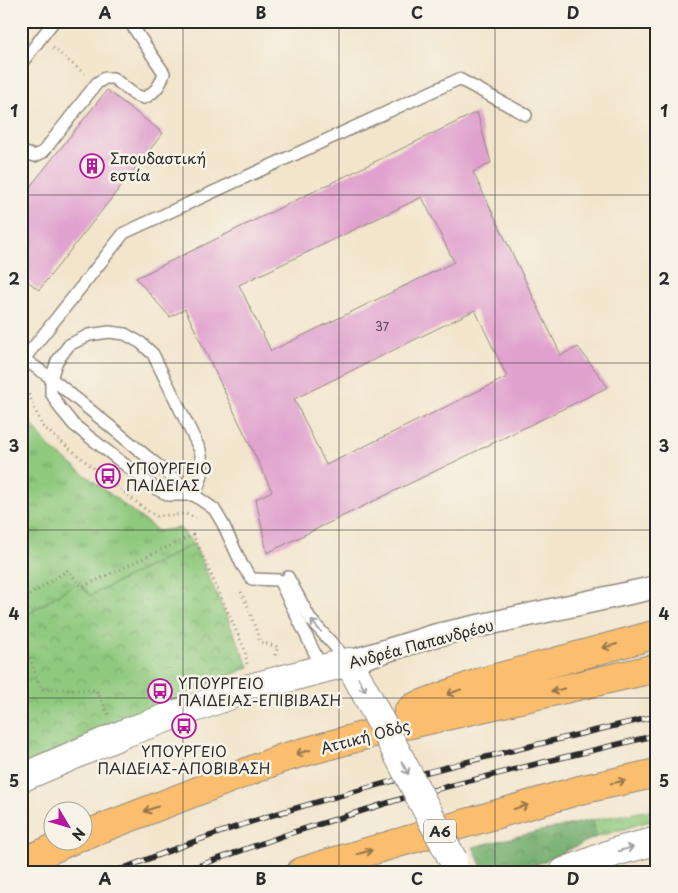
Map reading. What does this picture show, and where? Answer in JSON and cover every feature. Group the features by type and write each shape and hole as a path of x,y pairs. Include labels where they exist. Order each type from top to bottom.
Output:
{"highway":[{"path":"379,719 414,708 478,683 657,634"},
{"name":"Αττική Οδός","path":"92,832 379,719 657,668"},
{"name":"Α6","path":"301,872 580,790 657,774"},
{"path":"21,863 50,850"}],"street":[{"name":"Ανδρέα Παπανδρέου","path":"21,778 119,736 250,688 349,662 437,635 657,588"},
{"path":"349,662 456,866"},
{"path":"564,872 618,851 657,841"}],"lane":[{"path":"21,64 54,21"},
{"path":"21,150 35,156 43,152 97,83 105,78 113,78 135,96 144,98 151,95 162,83 164,73 129,21"},
{"path":"284,578 252,579 242,565 214,509 194,495 51,378 25,360 124,233 459,79 526,115"},
{"path":"109,332 125,334 141,343 153,354 200,450 203,466 200,483 194,495 169,494 156,489 74,425 51,393 51,378 57,361 69,345 89,335 109,332"},
{"path":"284,578 310,620 349,662"},
{"path":"284,578 322,668"}],"path":[{"path":"40,38 97,83"},
{"path":"25,360 26,388 42,426 149,512 157,516 186,514 201,520"},
{"path":"21,601 68,570 82,587 193,535 245,650 250,688"},
{"path":"241,592 260,642 278,647 274,658"},
{"path":"21,634 40,689 96,690 119,736"}],"green space":[{"path":"21,401 25,415 49,447 158,531 180,528 194,544 89,596 79,581 27,615 21,606"},
{"path":"194,544 249,667 21,766 21,619 79,581 90,596"},
{"path":"657,809 657,819 596,837 592,820"},
{"path":"592,820 596,837 521,872 486,872 482,868 473,847 536,832"}],"building":[{"name":"Σπουδαστική εστία","path":"107,90 163,133 39,290 21,276 21,198"},
{"path":"477,112 491,163 473,172 561,355 578,347 608,387 267,553 256,499 272,491 185,309 170,317 136,278","holes":["422,197 454,262 271,351 239,285","475,310 507,377 326,465 294,399"]}],"railway":[{"path":"114,872 286,811 470,761 657,716"},
{"path":"181,872 291,833 410,796 657,735"}],"place":[{"name":"Σπουδαστική εστία","path":"92,166"},
{"name":"ΥΠΟΥΡΓΕΙΟ ΠΑΙΔΕΙΑΣ","path":"108,476"},
{"name":"ΥΠΟΥΡΓΕΙΟ ΠΑΙΔΕΙΑΣ-ΕΠΙΒΙΒΑΣΗ","path":"160,691"},
{"name":"ΥΠΟΥΡΓΕΙΟ ΠΑΙΔΕΙΑΣ-ΑΠΟΒΙΒΑΣΗ","path":"184,726"}]}
